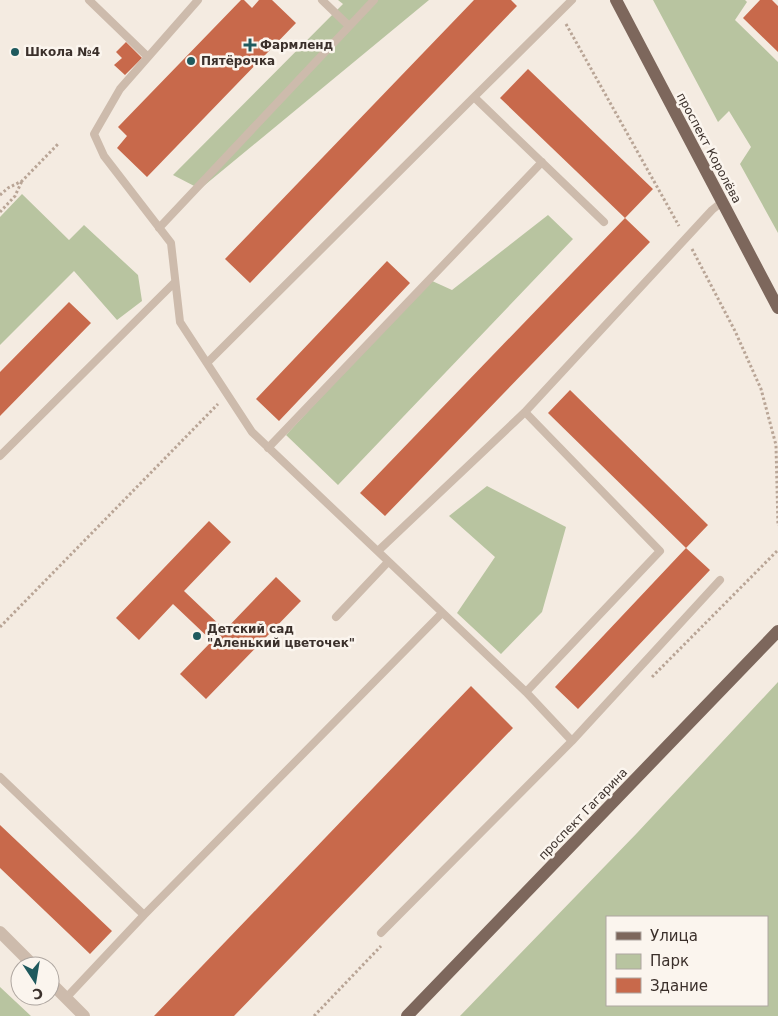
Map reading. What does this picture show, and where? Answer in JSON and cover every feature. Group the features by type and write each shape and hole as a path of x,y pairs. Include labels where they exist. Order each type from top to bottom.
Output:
{"main road":[{"name":"проспект Королёва","path":"616,0 778,308"},
{"name":"проспект Гагарина","path":"407,1016 778,631"}],"street":[{"path":"0,932 24,956"},
{"path":"60,992 84,1016"}],"lane":[{"path":"89,0 148,57"},
{"path":"198,0 120,89 94,134 104,156 171,243 180,322 252,432 526,692 572,741"},
{"path":"322,0 349,26"},
{"path":"159,228 374,0"},
{"path":"207,363 572,0"},
{"path":"474,97 604,222"},
{"path":"268,448 542,162"},
{"path":"378,551 524,412 712,210 722,202"},
{"path":"0,456 175,282"},
{"path":"524,412 660,551 526,692"},
{"path":"336,617 388,562"},
{"path":"381,933 572,741 720,580"},
{"path":"66,998 144,915 442,613"},
{"path":"0,777 144,915"}],"path":[{"path":"0,195 8,188 22,181 60,143"},
{"path":"0,212 15,196 22,181"},
{"path":"0,626 228,395"}],"green space":[{"path":"338,0 429,0 200,189 173,175 343,4"},
{"path":"653,0 745,0 747,2 735,20 778,62 778,233 740,164 751,147 729,111 718,122"},
{"path":"22,194 69,240 84,225 138,275 142,301 117,320 74,271 0,345 0,217"},
{"path":"548,215 573,239 338,485 286,435 430,280 452,290"},
{"path":"487,486 566,527 542,612 501,654 457,613 495,557 449,516"},
{"path":"778,682 778,1016 460,1016 637,833"},
{"path":"0,987 10,996 10,1006 20,1006 31,1016 0,1016"}],"building":[{"path":"241,0 244,0 252,8 259,0 272,0 296,23 147,177 117,148 127,136 118,127"},
{"path":"474,0 511,0 517,6 250,283 225,259"},
{"path":"760,0 772,0 778,6 778,52 743,18"},
{"path":"126,42 142,58 125,75 114,65 122,58 116,52"},
{"path":"528,69 653,189 625,218 500,98"},
{"path":"625,218 650,242 385,516 360,493"},
{"path":"387,261 410,283 279,421 256,399"},
{"path":"69,302 91,323 0,416 0,372"},
{"path":"570,390 708,525 686,548 548,413"},
{"path":"209,521 231,542 184,591 225,630 276,577 301,601 206,699 180,674 212,641 173,604 139,640 116,618"},
{"path":"686,548 710,570 578,709 555,687"},
{"path":"471,686 513,728 234,1016 154,1016"},
{"path":"0,825 112,931 90,954 0,868"}],"place":[{"name":"Фармленд","path":"250,45"},
{"name":"Школа №4","path":"15,52"},
{"name":"Пятёрочка","path":"191,61"},
{"name":"Детский сад \"Аленький цветочек\"","path":"197,636"}]}
